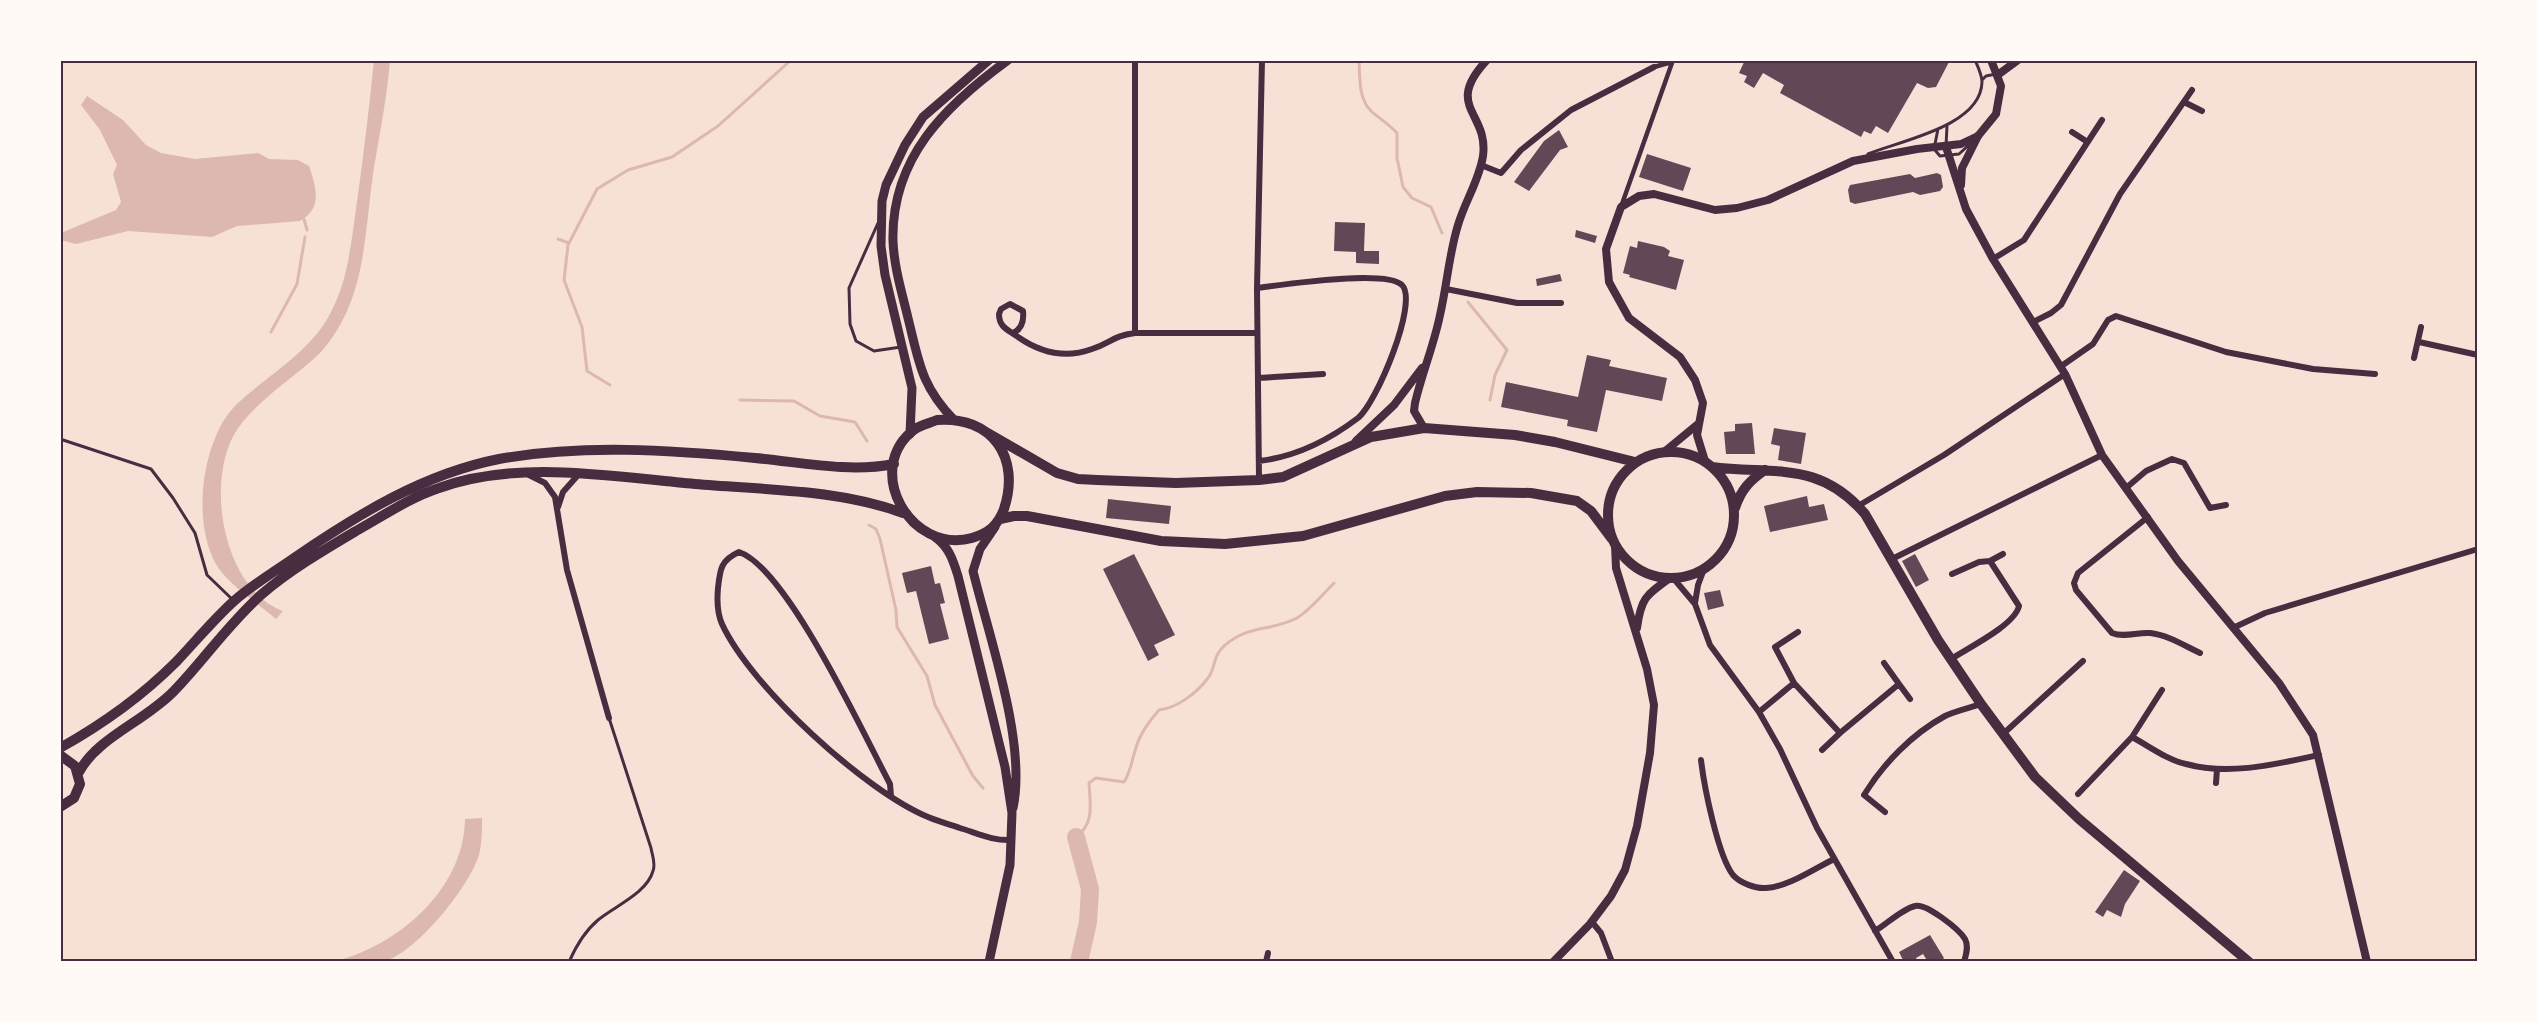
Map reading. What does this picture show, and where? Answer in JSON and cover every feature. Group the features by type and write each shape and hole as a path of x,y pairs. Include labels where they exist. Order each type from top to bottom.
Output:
{"highway":[{"path":"903,513 897,501 894,464 910,434 916,428 936,420 954,420 986,432 1058,473 1078,479 1164,483 1283,477 1353,444 1392,432 1424,428 1515,435 1594,450 1635,462"},
{"path":"986,432 1003,451 1010,468 1010,490 998,523"},
{"path":"60,748 94,729 143,693 234,601 326,536 398,494 431,478 498,459 600,451 713,454 862,468 894,464"},
{"path":"1614,542 1608,521 1610,496 1622,475 1635,462 1664,452 1687,454 1708,464 1793,471 1843,492 1858,506 1981,704 2035,777 2079,819 2249,962"},
{"path":"1708,464 1728,487 1734,511"},
{"path":"79,772 97,747 120,734 171,694 262,594 299,567 404,503 439,487 495,475 579,474 871,501 903,513 930,534 946,539 967,539 980,536 998,523 1014,516 1027,516 1161,541 1225,544 1303,536 1445,496 1509,492 1548,495 1577,501 1591,511 1627,561 1638,569 1657,577 1672,579 1704,569 1718,558 1733,528 1734,511 1740,492 1751,479 1765,470"},
{"path":"60,756 70,760 79,772 80,784 74,798 60,807"}],"main road":[{"path":"910,434 912,388 885,274 881,246 881,218 886,185 905,145 923,117 989,60"},
{"path":"954,420 936,402 923,378 896,269 893,241 895,206 903,176 918,146 938,120 1008,60"},
{"path":"1708,464 1698,444 1702,395 1680,357 1629,318 1609,282 1605,262 1606,249 1621,207 1639,196 1654,194 1715,210 1737,208 1768,200 1853,161 1917,148 1948,152 1978,136 1996,114 2001,86 1999,74 1991,60"},
{"path":"1664,452 1698,424"},
{"path":"998,523 980,549 973,571 1016,748 1018,787 1012,813"},
{"path":"930,534 944,544 952,556 958,576 1005,767 1012,813 1010,865 989,962"}],"street":[{"path":"1135,60 1135,333"},
{"path":"1259,480 1257,288 1262,60"},
{"path":"1424,428 1414,411 1446,289 1459,221 1481,165 1482,136 1469,110 1468,85 1473,74 1487,60"},
{"path":"1999,74 2018,60"},
{"path":"1481,165 1501,173 1521,150 1571,110 1654,67 1672,61"},
{"path":"1621,207 1672,61"},
{"path":"2032,322 2051,314 2061,305 2120,194 2192,90"},
{"path":"2184,102 2202,111"},
{"path":"1993,259 2024,240 2086,141 2102,120"},
{"path":"2072,132 2086,141"},
{"path":"1960,189 1962,168 1978,136"},
{"path":"1948,152 1966,209 1993,259 2062,371 2102,455 2184,569 2235,627 2298,710 2313,735 2367,962"},
{"path":"1257,288 1323,280 1386,279 1401,284 1406,291 1406,306 1387,366 1372,403 1359,417 1308,448 1277,459 1259,461"},
{"path":"1446,289 1517,303 1561,303"},
{"path":"1013,333 1019,330 1022,324 1023,311 1010,304 1001,309 999,320 1002,327 1033,348 1062,355 1093,349 1117,335 1257,333"},
{"path":"1858,506 1944,455 2062,371 2093,344 2108,320 2116,316 2226,352 2313,369 2375,374"},
{"path":"2414,358 2421,327"},
{"path":"2419,342 2478,355"},
{"path":"1353,444 1394,405 1426,362"},
{"path":"1258,378 1323,374"},
{"path":"1892,559 2102,455"},
{"path":"2126,488 2146,471 2172,459 2184,463 2210,508 2226,505"},
{"path":"523,474 538,478 551,489 558,507 567,570 609,718"},
{"path":"558,507 563,492 579,474"},
{"path":"2148,517 2078,573 2074,583 2076,590 2112,633 2119,636 2148,633 2162,636 2200,654"},
{"path":"1553,962 1592,922 1611,896 1625,870 1637,826 1650,753 1654,705 1636,630 1616,568 1614,542"},
{"path":"2235,627 2265,613 2478,549"},
{"path":"891,796 890,784 820,652 771,576 748,555 738,552 723,562 717,598 721,622 780,704 837,755 891,796 927,817 991,838 1011,840"},
{"path":"1952,574 2003,554"},
{"path":"1951,658 2004,625 2018,610 2019,606 1990,561"},
{"path":"1704,569 1698,585 1695,604 1700,624 1710,645 1759,712 1834,859 1893,962"},
{"path":"1636,630 1640,605 1644,597 1672,579 1695,604"},
{"path":"1798,632 1775,647 1794,683 1840,733"},
{"path":"2002,734 2083,662"},
{"path":"1884,663 1910,699"},
{"path":"1759,712 1794,683"},
{"path":"1822,750 1899,684"},
{"path":"2078,794 2132,737 2162,690"},
{"path":"1885,812 1864,795 1878,772 1899,750 1945,716 1981,704"},
{"path":"2132,737 2185,764 2217,769 2276,765 2319,755"},
{"path":"1701,760 1719,841 1726,864 1735,877 1753,886 1776,886 1834,859"},
{"path":"2216,783 2217,769"},
{"path":"1875,931 1913,906 1922,905 1932,910 1965,938 1968,946 1964,962"},
{"path":"1592,922 1601,933 1612,962"},
{"path":"1266,962 1268,953"}],"lane":[{"path":"1975,60 1982,80"},
{"path":"1853,161 1887,146 1919,139 1947,124 1975,102 1982,80 1986,76 1999,74"},
{"path":"1947,124 1948,152"},
{"path":"1934,149 1938,129"},
{"path":"881,218 849,288 850,324 855,341 874,351 903,346"},
{"path":"60,439 150,469 173,498 195,533 207,575 234,601"},
{"path":"569,962 576,946 597,921 644,886 653,872 655,863 609,718"}],"shaded area":[{"path":"374,60 390,60 364,245 355,291 335,333 320,353 247,416 228,448 222,473 221,501 225,529 233,556 245,580 262,599 283,611 276,619 235,586 216,564 208,546 204,525 204,479 216,435 226,417 239,402 303,349 314,337 332,310 342,286 350,248"},
{"path":"87,96 123,120 146,145 161,153 195,159 258,153 269,159 298,160 309,166 314,182 316,196 312,210 300,221 237,226 212,237 128,231 76,244 60,240 61,233 116,210 121,202 113,174 117,165 100,130 81,105"},
{"path":"482,818 480,850 473,868 453,901 425,933 396,956 382,962 364,964 332,962 380,943 402,929 422,912 440,891 453,869 462,845 465,819"}],"building":[{"path":"1745,60 1950,60 1936,87 1928,88 1917,83 1888,133 1876,126 1871,134 1864,131 1861,137 1780,93 1784,85 1763,73 1754,88 1744,82 1747,76 1739,73"},
{"path":"1559,130 1568,147 1560,150 1529,191 1514,182 1544,141"},
{"path":"1647,154 1691,168 1683,191 1639,177"},
{"path":"1937,173 1941,175 1943,187 1940,191 1920,195 1913,192 1855,204 1850,202 1848,190 1850,185 1910,174 1915,178"},
{"path":"1335,222 1365,223 1364,251 1379,251 1379,264 1356,263 1356,252 1334,251"},
{"path":"1576,230 1597,236 1595,243 1575,237"},
{"path":"1638,241 1664,247 1670,251 1668,256 1684,260 1676,290 1629,277 1630,275 1623,273 1630,246 1637,248"},
{"path":"1560,274 1562,281 1537,286 1536,279"},
{"path":"1587,355 1611,360 1609,366 1667,378 1662,401 1606,390 1597,432 1567,426 1568,420 1501,407 1506,382 1578,397"},
{"path":"1752,423 1755,454 1726,454 1724,432 1735,431 1735,424"},
{"path":"1774,428 1806,433 1801,464 1778,460 1780,446 1771,444"},
{"path":"1807,496 1809,507 1824,504 1828,520 1770,532 1764,506"},
{"path":"1108,499 1171,506 1169,524 1106,518"},
{"path":"1134,554 1175,635 1154,645 1159,655 1148,661 1103,569"},
{"path":"1915,554 1929,580 1916,587 1902,561"},
{"path":"931,566 935,584 940,583 945,603 940,604 949,639 929,644 916,591 907,593 902,573"},
{"path":"1720,590 1724,606 1708,610 1704,593"},
{"path":"2124,870 2140,881 2125,904 2121,917 2107,910 2103,917 2095,912"},
{"path":"1930,935 1944,958 1940,962 1928,962 1923,954 1916,958 1918,962 1904,962 1899,952"}],"waterway":[{"path":"610,385 587,371 582,327 564,280 568,245 597,189 628,170 672,157 718,126 791,60"},
{"path":"1359,60 1360,87 1367,106 1397,133 1397,158 1403,187 1412,198 1431,207 1442,233"},
{"path":"304,219 307,230"},
{"path":"271,332 297,284 305,237"},
{"path":"558,239 569,243"},
{"path":"1468,302 1507,350 1495,375 1490,400"},
{"path":"740,400 794,401 820,416 855,422 867,441"},
{"path":"869,525 876,529 880,539 896,610 897,627 927,676 935,705 973,776 983,788"},
{"path":"1076,837 1082,832 1089,819 1089,783 1096,778 1124,782 1144,729 1159,710 1180,703 1203,684 1224,646 1242,634 1297,618 1334,583"},
{"path":"1076,837 1090,889 1088,922 1079,962"}]}
